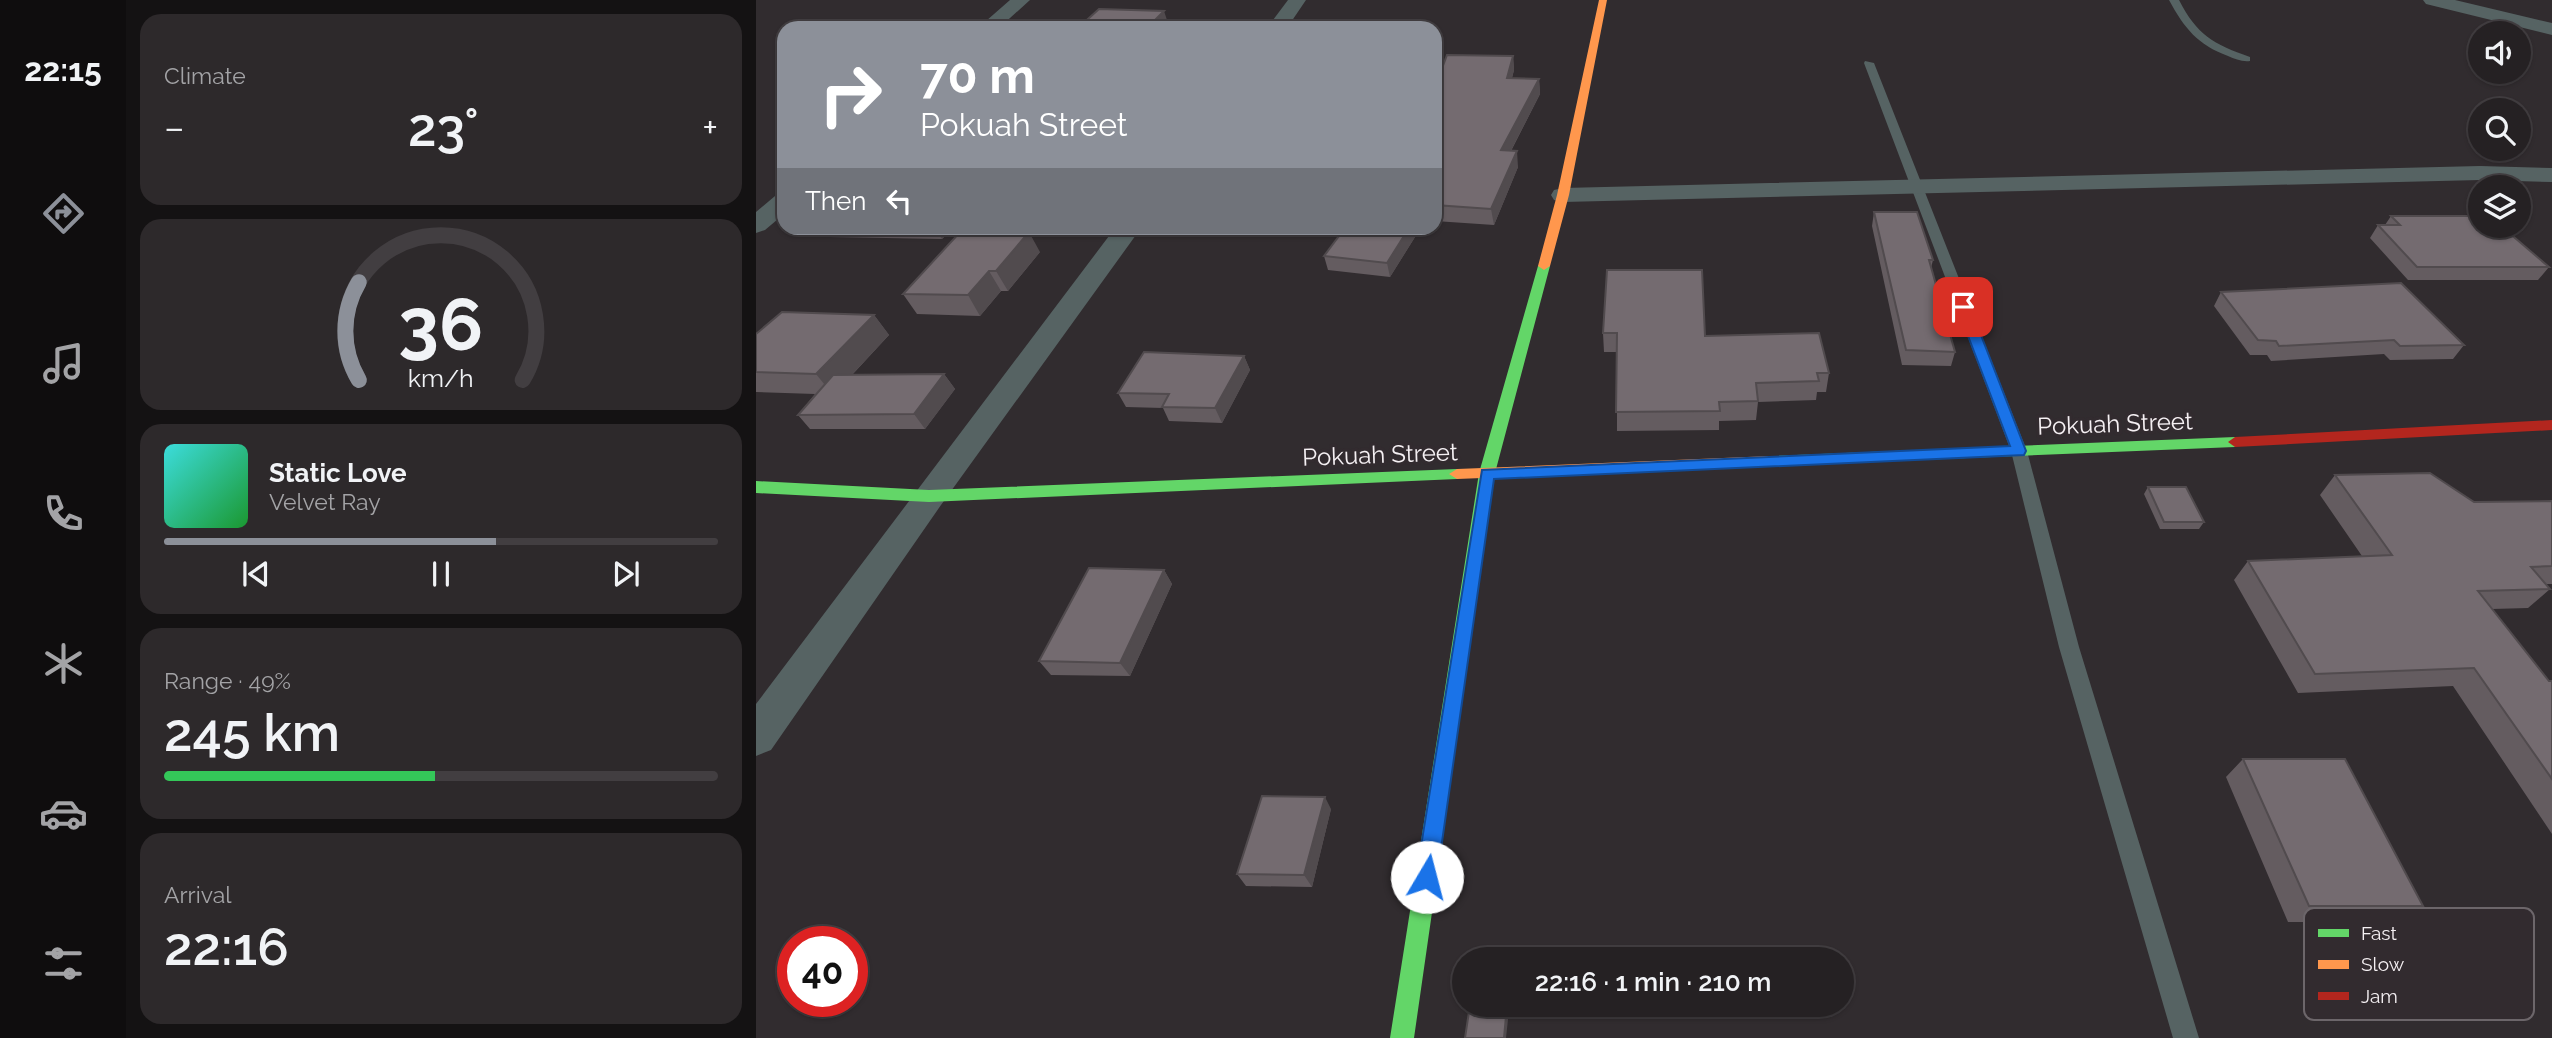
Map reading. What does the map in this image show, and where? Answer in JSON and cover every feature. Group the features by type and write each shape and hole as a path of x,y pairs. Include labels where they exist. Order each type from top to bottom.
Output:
{"street":[{"path":"996,21 1021,0"},
{"path":"1282,21 1297,0"},
{"path":"1402,1038 1487,473 1563,195 1603,0"},
{"path":"2432,0 2552,29"},
{"path":"1563,195 2480,173 2552,175"},
{"path":"756,225 777,207"},
{"path":"756,737 929,496 1123,235"},
{"name":"Pokuah Street","path":"756,487 929,496 2347,437 2552,425"}],"lane":[{"path":"2174,0 2185,23 2198,38 2246,59"},
{"path":"1869,63 2019,451 2069,647 2186,1038"}],"building":[{"path":"1099,9 1164,11 1154,21 1086,21"},
{"path":"1447,55 1513,56 1507,78 1539,79 1501,150 1517,151 1491,209 1442,206 1442,68"},
{"path":"1874,212 1917,212 1933,260 1929,260 1955,352 1906,350"},
{"path":"2391,216 2468,216 2468,238 2515,238 2549,267 2417,267 2378,225 2400,225"},
{"path":"957,235 1026,235 996,271 989,271 968,295 903,294"},
{"path":"1340,235 1405,235 1387,263 1324,256"},
{"path":"1607,270 1702,270 1705,336 1819,333 1829,373 1817,373 1819,381 1756,383 1758,401 1719,402 1720,411 1616,412 1617,333 1603,333"},
{"path":"2401,283 2464,345 2400,346 2394,340 2279,346 2276,341 2258,340 2221,292"},
{"path":"782,312 874,315 816,374 756,372 756,334"},
{"path":"1144,352 1244,356 1215,408 1162,407 1169,394 1118,393"},
{"path":"944,374 914,414 798,415 833,375"},
{"path":"2430,473 2474,502 2552,501 2552,566 2531,567 2550,589 2478,591 2549,681 2552,681 2552,779 2474,668 2315,674 2248,561 2392,555 2335,475"},
{"path":"2148,487 2186,487 2204,522 2164,522"},
{"path":"1089,568 1164,570 1120,663 1039,661"},
{"path":"2243,759 2345,759 2423,906 2309,906"},
{"path":"1262,796 1325,797 1304,875 1237,874"},
{"path":"1468,1017 1506,1017 1504,1038 1465,1038"}],"traffic: fast":[{"path":"1402,1038 1487,473 1544,266"},
{"path":"1771,461 2235,442"},
{"path":"756,487 929,496 1457,474"}],"traffic: slow":[{"path":"1544,266 1563,195 1603,0"},
{"path":"1457,474 1771,461"}],"traffic: jam":[{"path":"2235,442 2552,425"}],"route":[{"path":"1427,877 1487,473 2019,451 1963,307"}]}
